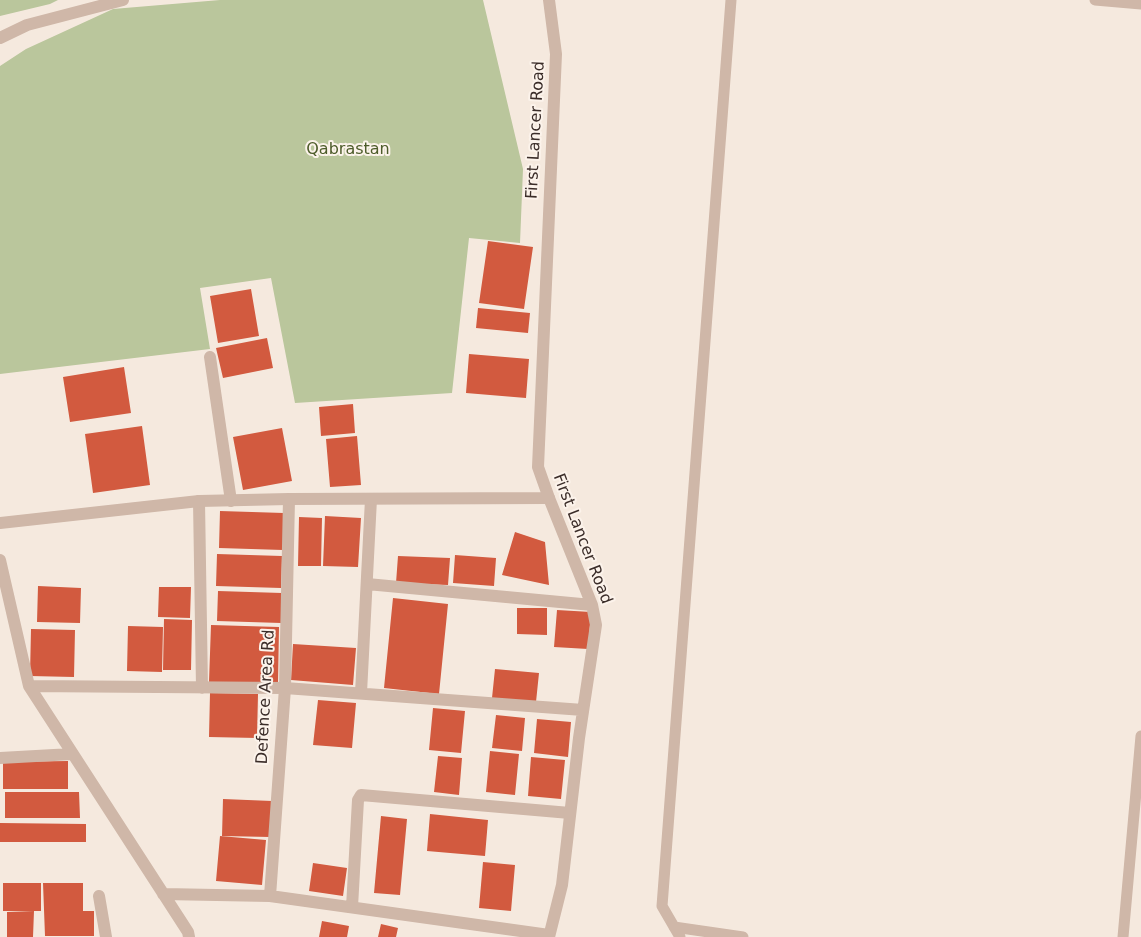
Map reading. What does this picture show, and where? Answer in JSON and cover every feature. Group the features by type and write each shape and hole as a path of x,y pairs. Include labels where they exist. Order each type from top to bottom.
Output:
{"street":[{"path":"0,38 27,26 123,0"},
{"name":"First Lancer Road","path":"549,0 556,54 538,468 592,605 596,625 583,710 562,885 549,936"},
{"path":"210,356 231,501"},
{"path":"0,523 199,502 289,499 549,498"},
{"name":"Defence Area Rd","path":"270,896 285,688 289,499"},
{"path":"362,693 371,499"},
{"path":"199,502 202,688"},
{"path":"0,560 29,686 188,932 189,937"},
{"path":"367,584 592,605"},
{"path":"29,686 285,688 583,710"},
{"path":"0,758 72,754"},
{"path":"352,908 358,800 362,795 570,813"},
{"path":"163,894 270,896 549,936"},
{"path":"99,896 106,937"}],"lane":[{"path":"731,0 662,906 677,932 743,937"},
{"path":"1095,0 1141,4"},
{"path":"1123,937 1141,736"}],"green space":[{"path":"0,0 58,0 50,4 0,16"},
{"name":"Qabrastan","path":"220,0 483,0 523,169 520,243 469,238 452,393 295,403 271,278 200,288 210,349 0,374 0,66 26,49 113,9"}],"building":[{"path":"488,241 533,247 524,309 479,303"},
{"path":"251,289 259,336 218,343 210,296"},
{"path":"478,308 530,313 528,333 476,328"},
{"path":"267,338 273,368 223,378 216,348"},
{"path":"469,354 529,359 526,398 466,393"},
{"path":"124,367 131,413 70,422 63,377"},
{"path":"353,404 355,433 321,436 319,407"},
{"path":"142,426 150,485 93,493 85,434"},
{"path":"282,428 292,481 243,490 233,437"},
{"path":"357,436 361,485 330,487 326,439"},
{"path":"220,511 284,513 283,550 219,548"},
{"path":"325,516 361,518 358,567 323,566"},
{"path":"299,517 322,518 321,566 298,566"},
{"path":"515,532 545,542 549,585 502,575"},
{"path":"217,554 282,556 281,588 216,586"},
{"path":"455,555 496,558 494,586 453,583"},
{"path":"398,556 450,558 448,585 396,583"},
{"path":"38,586 81,588 80,623 37,622"},
{"path":"159,587 191,587 190,618 158,617"},
{"path":"218,591 282,593 281,623 217,621"},
{"path":"393,598 448,604 439,694 384,688"},
{"path":"517,608 547,608 547,635 517,634"},
{"path":"557,610 591,612 588,649 554,647"},
{"path":"164,619 192,620 191,670 163,670"},
{"path":"211,625 279,627 278,684 209,682"},
{"path":"128,626 163,627 162,672 127,671"},
{"path":"31,629 75,630 74,677 30,676"},
{"path":"293,644 356,648 353,685 291,680"},
{"path":"495,669 539,673 536,702 492,698"},
{"path":"210,693 258,694 257,738 209,737"},
{"path":"318,700 356,703 352,748 313,745"},
{"path":"433,708 465,711 461,753 429,750"},
{"path":"496,715 525,718 522,751 492,748"},
{"path":"537,719 571,722 568,757 534,753"},
{"path":"490,751 519,754 515,795 486,792"},
{"path":"438,756 462,758 459,795 434,792"},
{"path":"531,757 565,760 561,799 528,796"},
{"path":"68,761 68,789 3,789 3,762"},
{"path":"5,792 79,792 80,818 5,818"},
{"path":"223,799 272,801 270,837 222,836"},
{"path":"430,814 488,820 485,856 427,851"},
{"path":"381,816 407,819 400,895 374,893"},
{"path":"0,823 86,824 86,842 0,842"},
{"path":"220,836 266,840 262,885 216,881"},
{"path":"483,862 515,865 511,911 479,908"},
{"path":"313,863 347,868 343,896 309,891"},
{"path":"3,883 41,883 41,911 3,911"},
{"path":"43,883 83,883 83,911 94,911 94,936 45,936"},
{"path":"34,911 33,937 7,937 7,912"},
{"path":"322,921 349,926 347,937 319,937"},
{"path":"381,924 398,928 396,937 378,937"}]}
